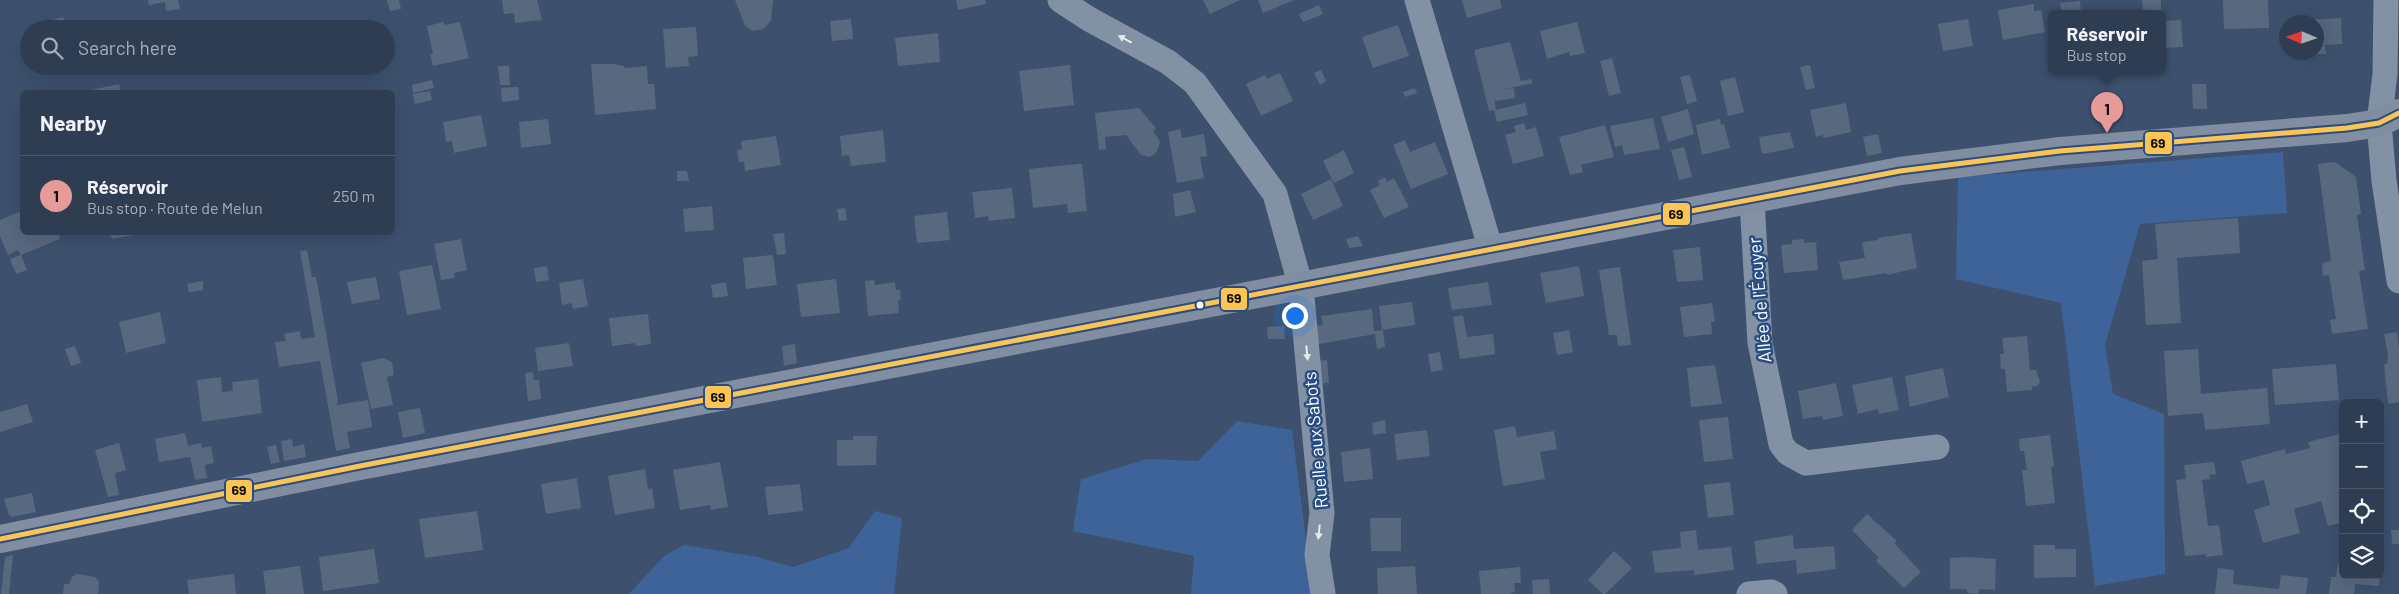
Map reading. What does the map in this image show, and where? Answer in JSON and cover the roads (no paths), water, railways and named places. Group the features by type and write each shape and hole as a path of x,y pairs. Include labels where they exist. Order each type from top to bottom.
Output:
{"main road":[{"path":"0,539 360,466 1301,287 1900,170 2060,151 2347,128 2389,118"}],"street":[{"name":"Ruelle aux Sabots","path":"1060,0 1088,19 1168,62 1195,83 1275,194 1301,287 1322,512 1317,555 1323,594"},
{"path":"1417,0 1491,250"},
{"path":"2386,0 2385,74 2389,118 2384,181 2399,281"},
{"name":"Allée de l'Écuyer","path":"1752,200 1760,344 1781,444 1788,453 1806,463 1937,447"},
{"path":"1750,594 1771,592 1776,594"}],"place":[{"name":"Réservoir","path":"2107,133"}]}
